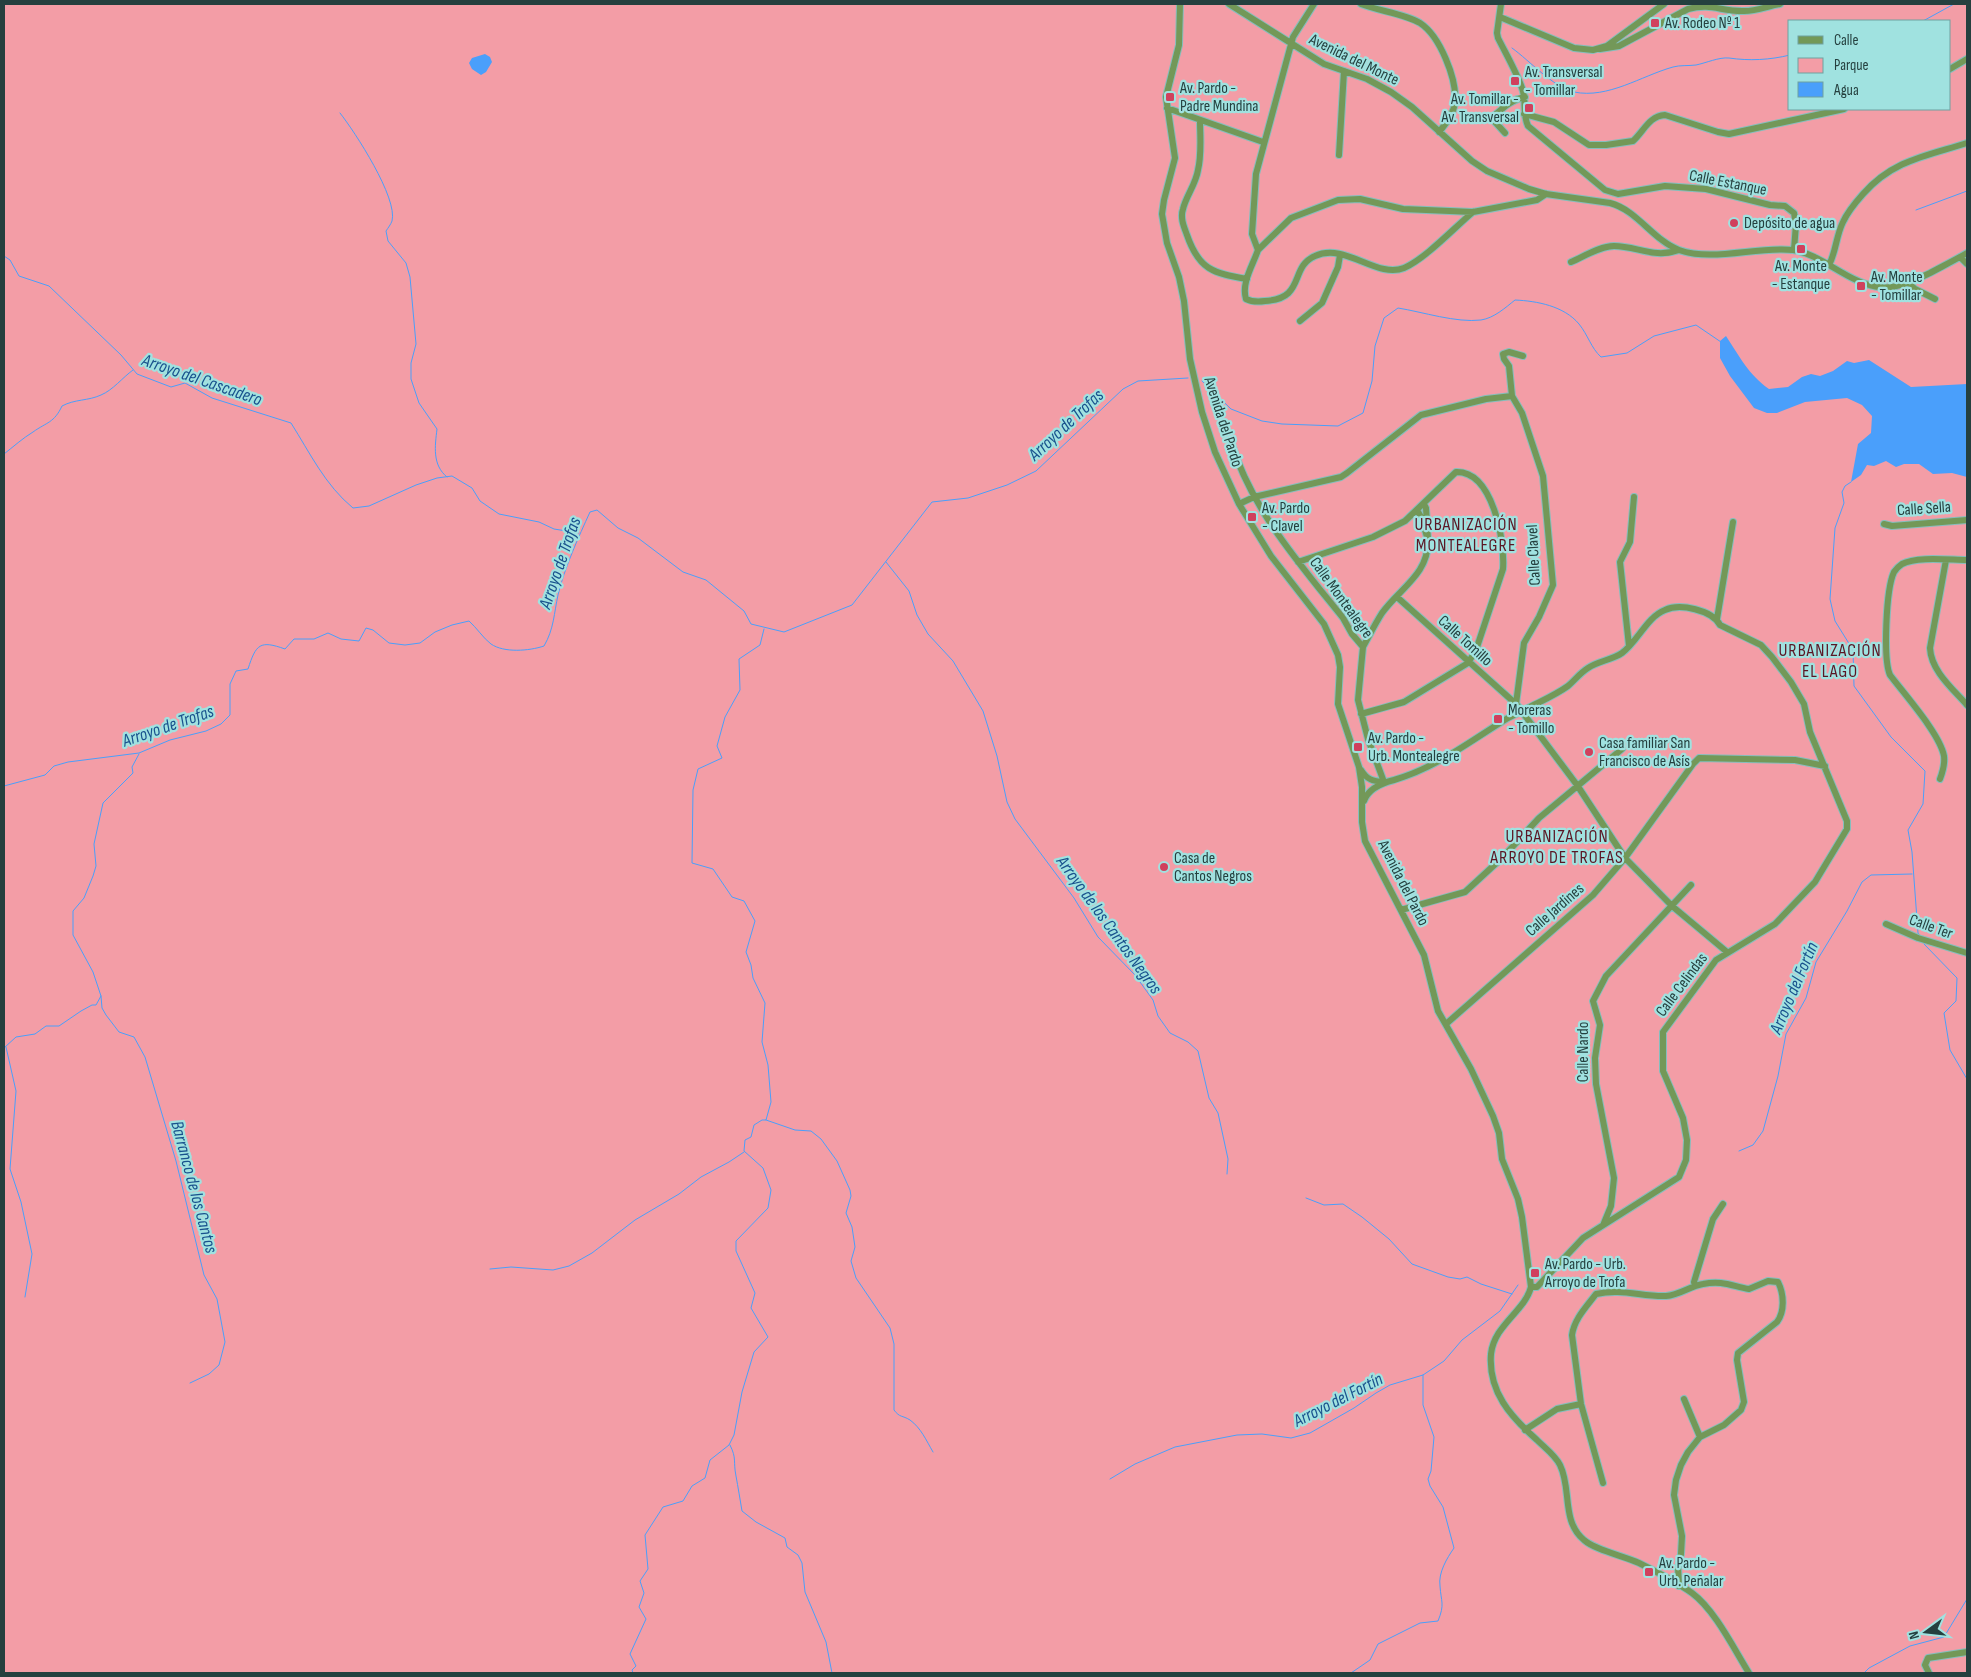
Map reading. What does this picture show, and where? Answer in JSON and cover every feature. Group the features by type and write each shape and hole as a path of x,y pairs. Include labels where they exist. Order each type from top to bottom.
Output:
{"street":[{"name":"Avenida del Pardo","path":"1180,4 1180,34 1167,87 1167,108 1175,158 1162,214 1164,230 1184,300 1190,359 1202,412 1215,452 1247,518 1271,556 1313,608 1332,639 1340,667 1338,704 1359,767 1370,786 1364,833 1369,851 1424,955 1433,998 1438,1011 1471,1069 1496,1124 1502,1159 1518,1199 1522,1217 1531,1287"},
{"name":"Avenida del Monte","path":"1229,4 1324,64 1367,78 1391,92 1412,107 1472,161 1488,171 1513,183 1546,194 1597,201 1611,196 1620,206 1669,245 1679,250 1721,254 1779,249 1794,250 1863,284 1891,288 1909,283 1967,253"},
{"path":"1258,250 1252,234 1256,174 1263,142 1293,37 1314,4"},
{"path":"1361,4 1418,22 1435,38 1451,72 1455,95 1453,111 1439,132"},
{"path":"1501,4 1498,38 1522,87 1524,114 1528,126 1611,196"},
{"path":"1600,49 1664,4"},
{"path":"1500,17 1574,48 1586,50 1609,49 1688,9 1712,6 1742,12 1780,4"},
{"path":"1616,39 1621,43 1625,42"},
{"path":"1951,69 1967,60"},
{"path":"1339,155 1344,71"},
{"path":"1505,133 1495,122 1495,115 1504,106 1524,97"},
{"path":"1167,108 1263,142"},
{"path":"1524,114 1554,122 1581,141 1596,146 1633,141 1651,120 1658,116 1665,115 1729,134 1839,110"},
{"path":"1200,120 1198,170 1183,208 1183,224 1192,251 1209,270 1247,279"},
{"path":"1829,266 1843,221 1852,206 1872,185 1890,169 1905,162 1967,143"},
{"name":"Calle Estanque","path":"1611,196 1665,186 1706,189 1770,205 1785,206 1794,213 1794,250"},
{"path":"1473,212 1418,259 1404,268 1384,269 1352,257 1324,253 1312,257 1303,266 1291,290 1282,299 1255,302 1246,299 1247,279 1258,250 1291,218 1338,200 1360,198 1403,209 1473,212 1536,200 1546,194"},
{"path":"1666,253 1669,245"},
{"path":"1571,262 1609,246 1651,253 1666,253 1679,250"},
{"path":"1300,321 1322,303 1338,267 1340,254"},
{"path":"1960,257 1967,264"},
{"path":"1909,283 1915,289 1935,299"},
{"name":"Calle Clavel","path":"1521,710 1524,643 1539,617 1553,585 1543,476 1522,413 1512,396 1509,366 1503,354 1508,352 1523,356"},
{"path":"1239,504 1252,498 1332,479 1348,473 1421,415 1486,399 1512,396"},
{"name":"Calle Montealegre","path":"1231,442 1252,498 1363,647 1358,700 1368,739 1384,782"},
{"path":"1298,562 1373,537 1405,521 1453,473 1459,472 1473,478 1489,494 1504,556 1503,569 1476,650 1468,663 1404,702 1361,714"},
{"path":"1230,484 1241,496 1252,498"},
{"path":"1629,646 1620,562 1630,542 1634,497"},
{"path":"1247,518 1246,508 1252,498"},
{"path":"1363,647 1383,612 1425,565 1429,552 1426,508 1424,504"},
{"path":"1417,510 1428,540"},
{"name":"Calle Sella","path":"1884,524 1892,526 1967,520"},
{"path":"1733,522 1717,619 1720,625 1760,645 1792,682 1804,704 1810,732 1825,766"},
{"path":"1946,560 1930,648 1931,657 1936,668 1967,705"},
{"path":"1940,779 1944,764 1938,739 1890,675 1885,658 1891,581 1898,567 1910,561 1967,560"},
{"name":"Calle Tomillo","path":"1397,597 1521,710"},
{"path":"1370,786 1417,773 1436,764 1521,710 1549,698 1592,665 1616,656 1629,646 1658,614 1665,610 1681,607 1717,619"},
{"path":"1521,710 1577,785 1624,858 1672,906 1727,952"},
{"path":"1401,910 1465,892 1503,857 1539,818 1622,750"},
{"name":"Calle Jardines","path":"1446,1024 1593,895 1624,858 1693,764 1700,758 1795,760 1825,766"},
{"name":"Calle Celindas","path":"1531,1287 1537,1287 1583,1238 1679,1177 1686,1160 1687,1140 1682,1118 1662,1071 1663,1032 1716,960 1775,924 1815,882 1847,829 1846,821 1825,766"},
{"path":"1359,767 1370,786 1364,800 1364,833"},
{"name":"Calle Nardo","path":"1604,1224 1611,1206 1614,1178 1596,1084 1595,1058 1600,1025 1593,1001 1606,976 1691,884"},
{"name":"Calle Ter","path":"1886,924 1918,938 1967,953"},
{"path":"1695,1286 1694,1282 1713,1219 1724,1204"},
{"path":"1603,1483 1581,1404 1573,1328 1596,1294 1611,1291 1665,1296 1678,1294 1704,1284 1727,1283 1749,1290 1766,1281 1776,1282 1780,1286 1783,1310 1777,1322 1738,1352 1737,1360 1744,1402 1741,1410 1724,1425 1700,1437 1688,1452 1676,1480 1674,1494 1682,1536 1682,1554 1678,1568 1679,1586"},
{"path":"1531,1287 1528,1295 1495,1338 1491,1354 1492,1374 1501,1402 1525,1430 1554,1455 1561,1466 1569,1514 1572,1524 1581,1537 1585,1541 1640,1564 1692,1593 1702,1602 1749,1673"},
{"path":"1684,1399 1700,1437"},
{"path":"1525,1430 1557,1409 1581,1404"},
{"path":"1668,1580 1678,1568"},
{"path":"1929,1673 1925,1665 1925,1661 1928,1658 1967,1652"}],"green space":[{"path":"4,4 1967,4 1967,1673 4,1673"}],"water":[{"path":"485,54 490,57 492,62 486,72 481,75 472,69 469,63 472,58"},
{"path":"1726,336 1750,371 1769,389 1788,387 1802,377 1811,374 1820,376 1833,371 1847,361 1854,363 1869,360 1911,387 1967,384 1967,477 1952,473 1933,474 1919,464 1904,464 1896,467 1886,461 1874,466 1867,465 1861,475 1851,482 1858,444 1871,433 1872,416 1862,405 1847,398 1805,402 1777,413 1767,413 1754,408 1730,376 1720,358 1720,341"}],"waterway":[{"path":"1925,20 1954,4"},
{"path":"1512,48 1558,85 1574,92 1587,93 1612,90 1676,66 1696,65 1725,58 1760,59 1788,55"},
{"path":"340,113 365,149 389,197 392,221 386,231 388,241 406,263 410,277 416,344 411,363 411,379 419,403 437,429 435,448 437,461 442,472 447,477"},
{"path":"1916,210 1967,191"},
{"name":"Arroyo del Cascadero","path":"4,256 10,260 19,276 49,286 121,355 137,374 171,387 185,383 212,398 291,423 326,479 353,508 369,506 416,485 437,478 452,476 472,488 480,501 499,514 539,522 554,529 579,533"},
{"name":"Arroyo de Trofas","path":"1202,381 1231,409 1262,421 1282,424 1338,426 1363,413 1372,381 1375,346 1384,318 1398,308 1450,319 1471,321 1490,317 1515,300 1541,303 1558,309 1573,318 1601,357 1627,353 1654,336 1696,325 1721,342"},
{"path":"4,454 53,419 62,406 105,393 133,370"},
{"name":"Arroyo de Trofas","path":"4,786 45,775 54,766 68,762 139,753 170,740 206,731 221,724 230,715 230,684 236,671 248,669 254,654 260,646 270,645 285,649 294,639 314,639 328,633 341,639 359,641 366,628 373,630 389,643 405,645 420,643 435,632 469,621 488,642 496,647 517,650 544,646 552,627 558,595 568,564 590,512 597,510 618,528 638,538 683,572 706,580 744,611 751,624 784,632 852,605 932,502 968,498 1007,485 1036,471 1123,389 1138,381 1188,378"},
{"path":"1851,482 1845,486 1842,492 1844,503 1835,528 1830,599 1835,621 1853,650 1854,686 1891,737 1925,771 1923,804 1908,830 1912,852 1918,933 1920,936"},
{"name":"Arroyo de los Cantos Negros","path":"886,562 909,591 917,615 928,634 953,661 983,711 997,756 1007,802 1015,819 1074,898 1098,937 1135,975 1153,1000 1158,1016 1170,1033 1188,1042 1198,1051 1209,1098 1218,1113 1228,1159 1227,1174"},
{"path":"633,1673 632,1670 636,1666 630,1654 646,1619 639,1607 644,1593 640,1581 648,1569 645,1535 663,1507 683,1501 692,1486 705,1478 710,1460 729,1445 734,1435 742,1392 754,1352 768,1337 751,1308 755,1293 736,1251 736,1241 768,1208 771,1190 763,1168 744,1151 745,1140 751,1137 754,1125 762,1120 766,1120 771,1102 768,1065 762,1042 765,1003 753,978 746,952 755,921 744,901 732,897 713,869 692,863 693,790 698,769 722,758 717,746 725,717 740,690 739,659 760,645 764,629"},
{"path":"4,1048 16,1037 35,1034 46,1026 59,1026 81,1011 96,1005 101,996 93,972 73,935 73,911 84,898 96,866 94,844 103,803 133,773 132,767 139,754"},
{"name":"Arroyo del Fortín","path":"1739,1151 1753,1145 1763,1131 1778,1076 1786,1034 1806,998 1816,962 1862,882 1871,875 1912,874"},
{"path":"1924,944 1957,978 1956,1001 1944,1013 1950,1050 1967,1079"},
{"name":"Barranco de los Cantos","path":"101,996 102,1008 106,1015 119,1032 134,1037 145,1057 176,1161 204,1275 217,1299 225,1342 219,1365 209,1374 190,1383"},
{"path":"6,1047 16,1091 10,1169 21,1202 32,1254 25,1297"},
{"path":"766,1120 795,1130 811,1131 821,1139 837,1161 851,1196 846,1213 852,1227 855,1247 851,1261 856,1278 890,1328 894,1344 894,1410 917,1427 933,1452"},
{"path":"490,1269 511,1267 553,1270 569,1266 592,1253 635,1220 679,1194 701,1177 744,1152"},
{"path":"1306,1198 1324,1205 1343,1204 1389,1239 1412,1264 1448,1277 1460,1279 1467,1277 1481,1284 1512,1294"},
{"name":"Arroyo del Fortín","path":"1110,1479 1135,1464 1175,1447 1237,1435 1262,1434 1291,1438 1310,1433 1390,1385 1423,1375 1444,1361 1462,1340 1500,1311 1518,1285"},
{"path":"1351,1673 1370,1660 1378,1644 1420,1623 1438,1621 1441,1611 1440,1576 1454,1548 1443,1507 1430,1486 1428,1479 1431,1471 1434,1437 1423,1405 1423,1375"},
{"path":"730,1445 734,1457 742,1511 756,1522 785,1538 787,1547 798,1555 802,1563 805,1592 826,1642 832,1673"},
{"path":"1864,1673 1869,1668 1910,1646 1944,1637 1967,1599"}],"place":[{"name":"Av. Rodeo Nº 1","path":"1655,23"},
{"name":"Av. Transversal - Tomillar","path":"1515,81"},
{"name":"Av. Pardo - Padre Mundina","path":"1170,97"},
{"name":"Av. Tomillar - Av. Transversal","path":"1529,108"},
{"name":"Depósito de agua","path":"1734,223"},
{"name":"Av. Monte - Estanque","path":"1801,249"},
{"name":"Av. Monte - Tomillar","path":"1861,286"},
{"name":"Av. Pardo - Clavel","path":"1252,517"},
{"name":"Moreras - Tomillo","path":"1498,719"},
{"name":"Av. Pardo - Urb. Montealegre","path":"1358,747"},
{"name":"Casa familiar San Francisco de Asís","path":"1589,752"},
{"name":"Casa de Cantos Negros","path":"1164,867"},
{"name":"Av. Pardo - Urb. Arroyo de Trofa","path":"1535,1273"},
{"name":"Av. Pardo - Urb. Peñalar","path":"1649,1572"}],"district":[{"name":"URBANIZACIÓN MONTEALEGRE","path":"1466,534"},
{"name":"URBANIZACIÓN EL LAGO","path":"1830,660"},
{"name":"URBANIZACIÓN ARROYO DE TROFAS","path":"1557,846"}]}
